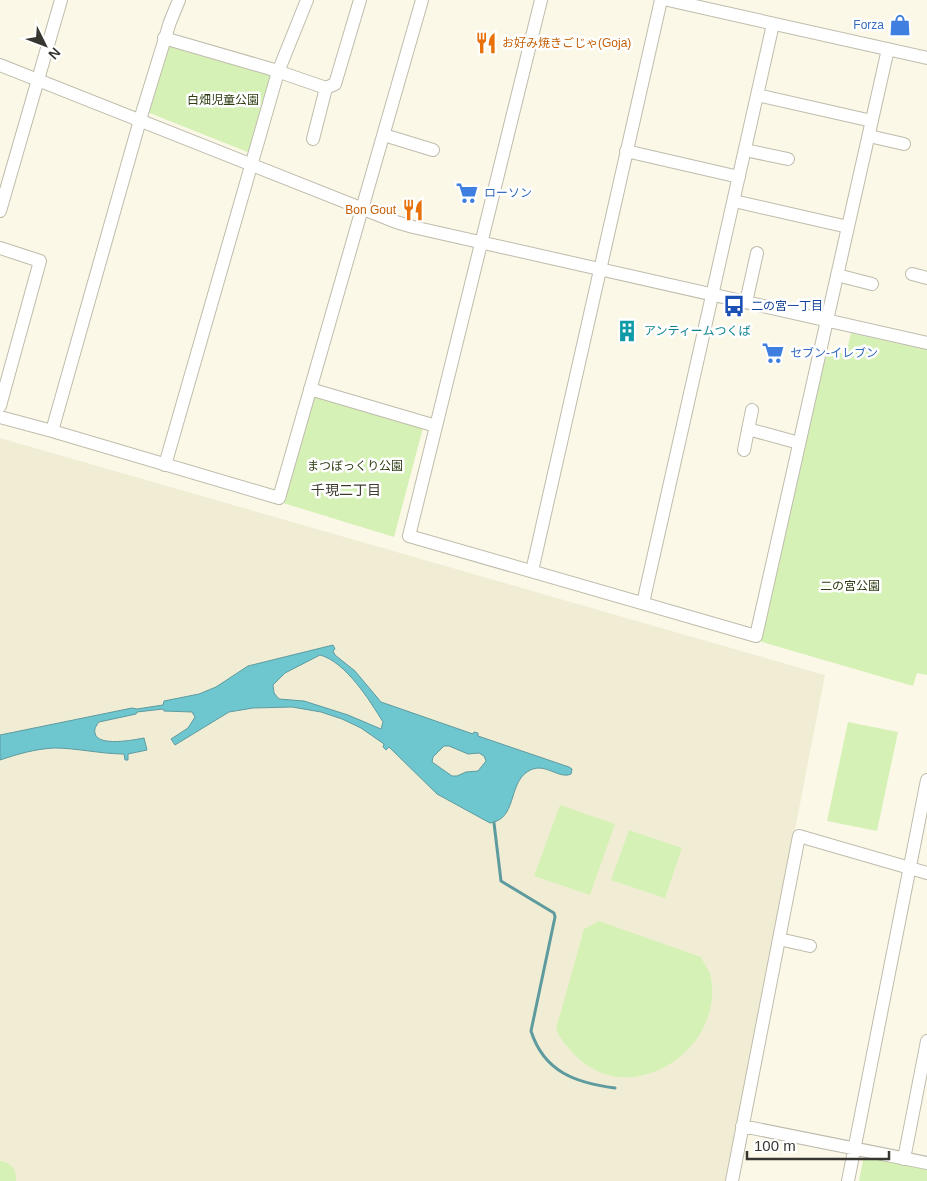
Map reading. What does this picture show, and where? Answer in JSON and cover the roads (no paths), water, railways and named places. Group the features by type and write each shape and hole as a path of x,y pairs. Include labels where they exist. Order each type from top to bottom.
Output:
{"street":[{"path":"0,211 2,195 61,0"},
{"path":"52,431 164,38 179,0"},
{"path":"165,465 278,72 307,0"},
{"path":"164,38 326,88 335,84 360,0"},
{"path":"0,417 279,498 422,0"},
{"path":"541,0 409,536 756,636 888,49"},
{"path":"532,571 660,0"},
{"path":"668,0 927,58"},
{"path":"643,602 773,24"},
{"path":"0,65 413,227 927,342"},
{"path":"313,140 326,88"},
{"path":"757,95 872,121"},
{"path":"384,135 433,150"},
{"path":"869,136 904,144"},
{"path":"745,150 788,160"},
{"path":"626,151 739,176"},
{"path":"734,201 848,228"},
{"path":"0,248 40,261 0,406"},
{"path":"746,302 757,253"},
{"path":"912,274 927,278"},
{"path":"837,275 872,284"},
{"path":"310,390 436,426"},
{"path":"744,450 752,410"},
{"path":"748,429 799,443"},
{"path":"848,1181 927,780"},
{"path":"732,1181 799,836 927,873"},
{"path":"779,940 810,946"},
{"path":"904,1158 927,1041"},
{"path":"742,1126 927,1163"}],"water":[{"path":"333,645 335,655 355,671 381,702 473,734 474,732 478,733 478,736 569,767 572,769 571,774 561,775 539,768 527,772 517,785 509,809 499,820 490,823 437,794 389,747 386,750 383,747 384,744 361,728 321,712 292,707 253,708 229,712 175,745 171,739 188,728 195,717 192,712 164,711 163,709 137,712 136,714 99,722 95,733 102,740 116,742 144,738 147,750 128,754 128,760 125,760 124,754 54,748 40,749 0,760 0,735 132,708 163,705 164,701 199,694 216,687 248,666","holes":["320,655 339,665 356,683 383,722 381,729 348,715 304,701 279,699 274,693 273,685 285,673","444,746 449,746 468,754 479,753 484,756 486,761 478,771 452,776 432,762 433,757"]}],"waterway":[{"path":"494,823 501,881 554,913 555,917 531,1031 537,1045 553,1066 563,1073 587,1083 615,1088"}],"place":[{"name":"Forza","path":"900,25"},
{"name":"お好み焼きごじゃ(Goja)","path":"486,43"},
{"name":"ローソン","path":"467,193"},
{"name":"Bon Gout","path":"413,210"},
{"name":"二の宮一丁目","path":"734,306"},
{"name":"アンティームつくば","path":"627,331"},
{"name":"セブン-イレブン","path":"773,353"}],"district":[{"name":"千現二丁目","path":"346,490"}],"park label":[{"name":"白畑児童公園","path":"223,100"},
{"name":"まつぼっくり公園","path":"355,466"},
{"name":"二の宮公園","path":"850,586"}]}
